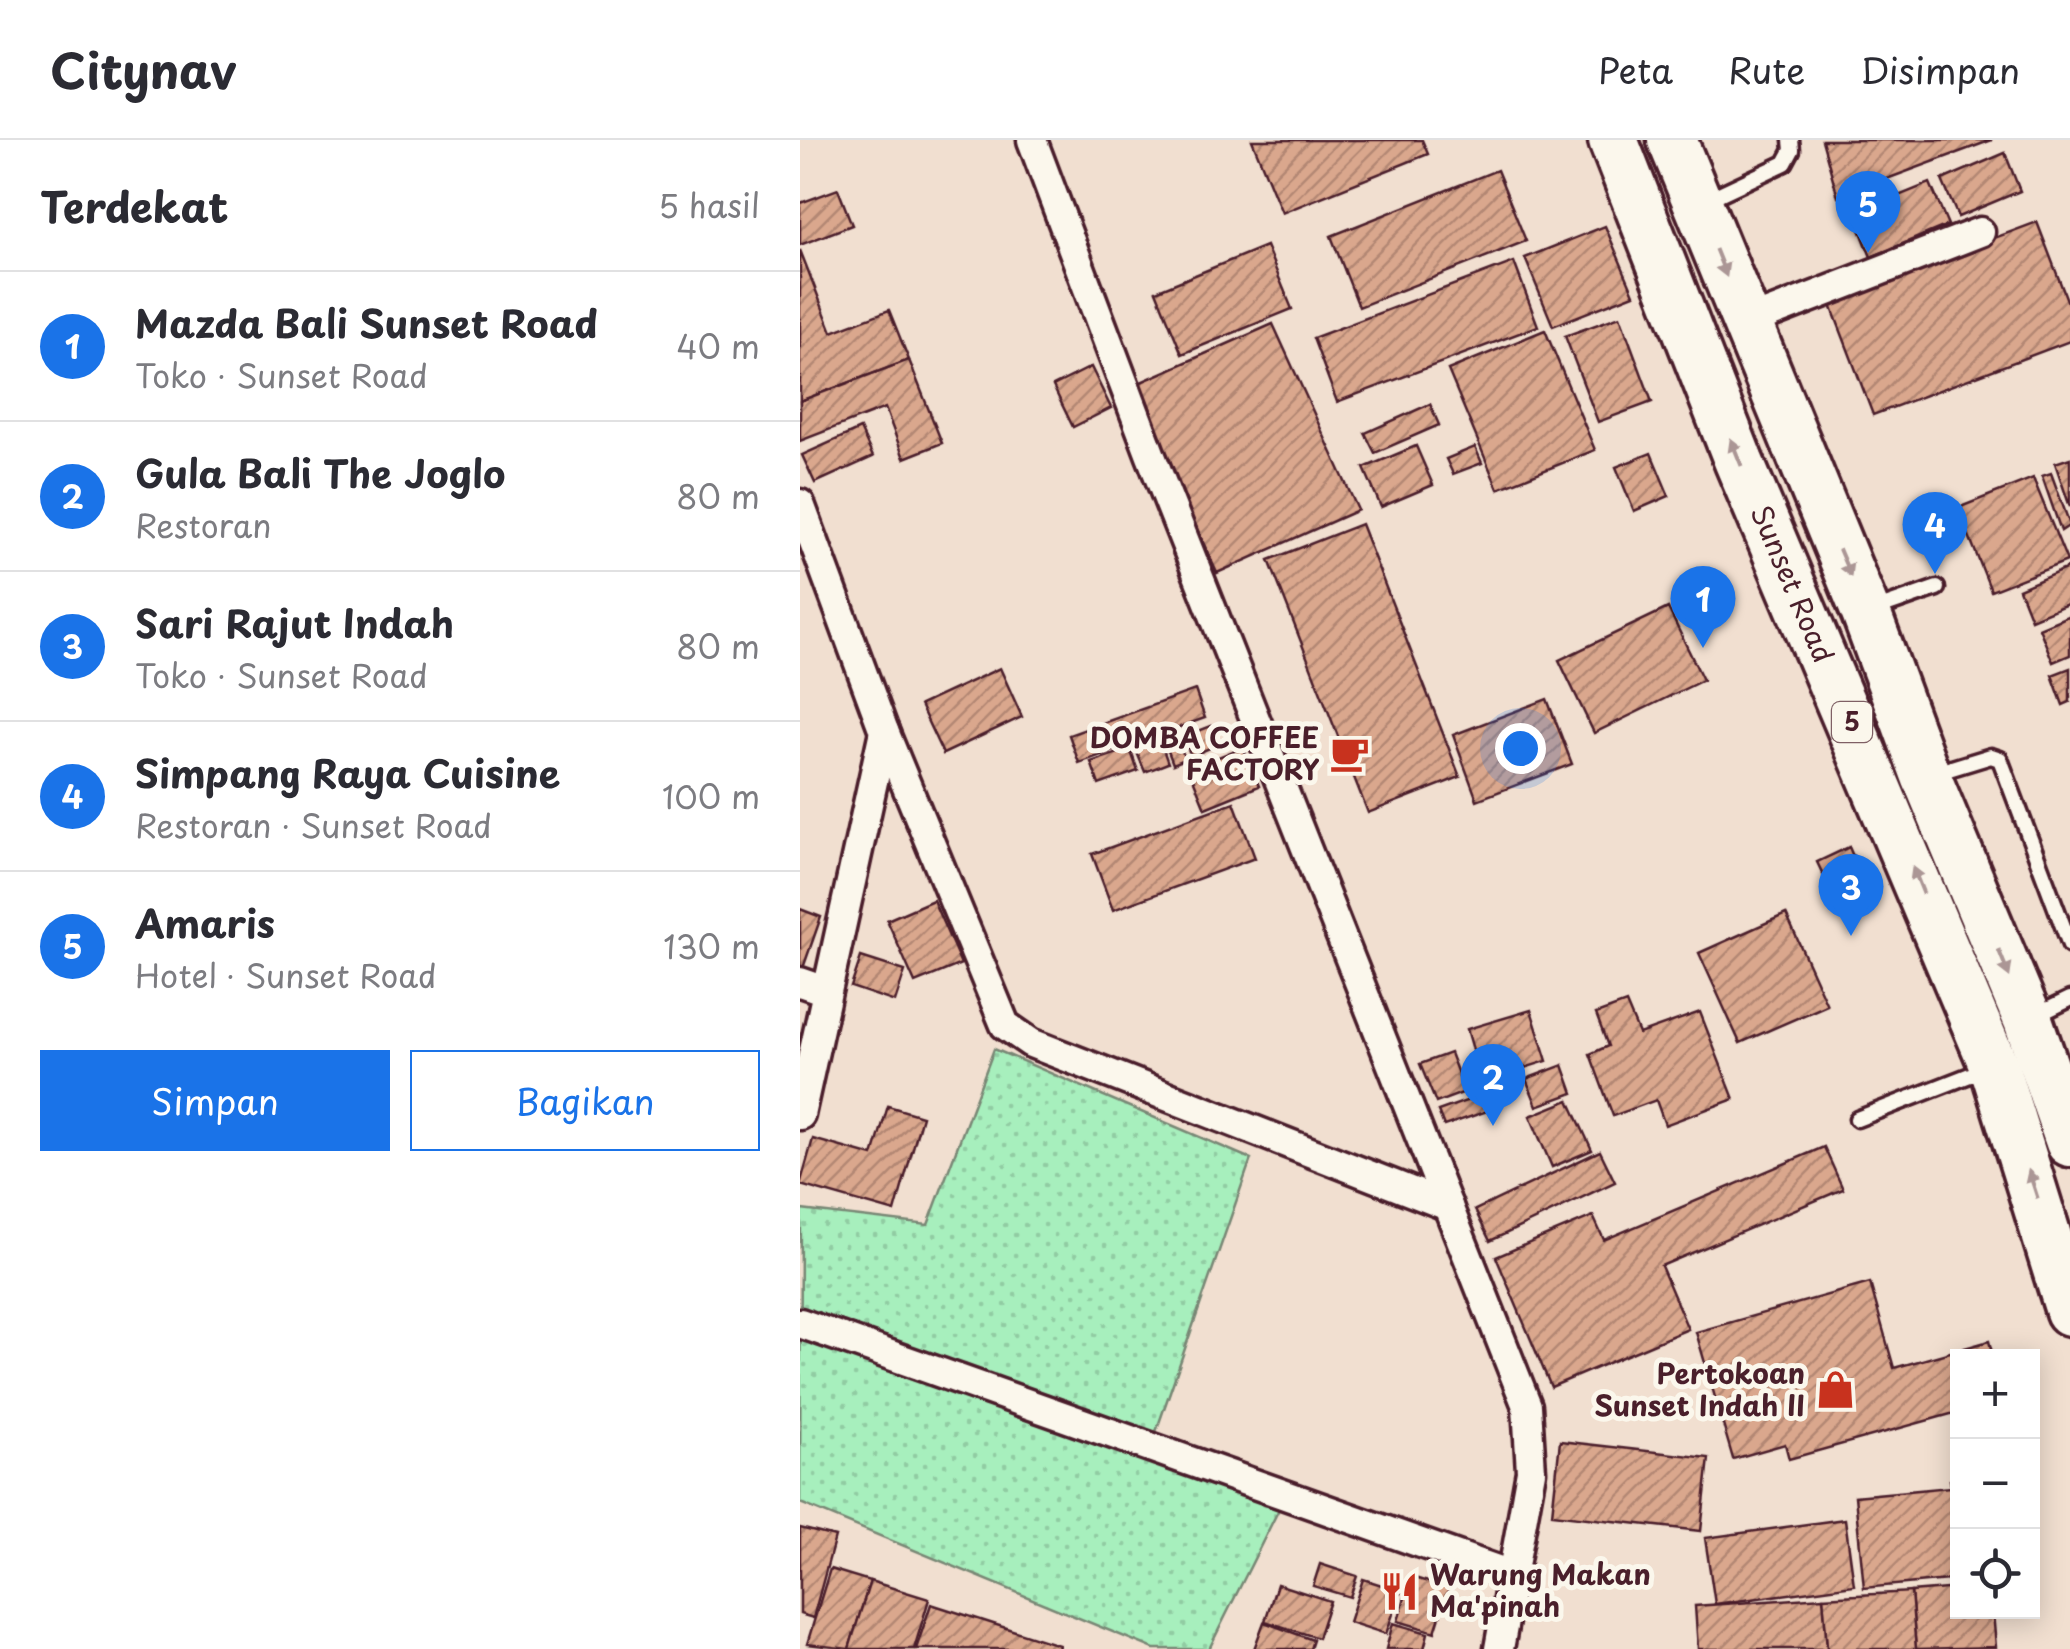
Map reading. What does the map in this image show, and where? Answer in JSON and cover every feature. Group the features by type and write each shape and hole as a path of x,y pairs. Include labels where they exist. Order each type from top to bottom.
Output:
{"highway":[{"name":"Sunset Road","path":"1612,140 1739,462 1994,1066 2070,1311"},
{"name":"Sunset Road","path":"1672,140 2066,1116"}],"street":[{"path":"1032,140 1150,456 1527,1406 1531,1471 1499,1649"},
{"path":"1745,323 1980,232"},
{"path":"800,504 884,731 997,1012 1016,1036 1448,1206"},
{"path":"800,1114 813,986 884,731"},
{"path":"800,1324 1511,1576"}],"lane":[{"path":"1697,204 1785,163 1792,140"},
{"path":"1866,613 1936,588"},
{"path":"1926,776 1994,755 2000,759 2070,944"},
{"path":"2028,1020 2070,999"},
{"path":"1857,1119 1994,1066"}],"green space":[{"path":"994,1049 1251,1159 1150,1449 1286,1495 1209,1649 1154,1649 800,1503 801,1210 928,1225"}],"building":[{"path":"1252,140 1422,140 1428,154 1282,213"},
{"path":"1822,140 1992,140 1838,197"},
{"path":"2005,153 2020,191 1958,217 1942,180"},
{"path":"1497,170 1526,241 1359,307 1331,236"},
{"path":"1930,183 1948,225 1871,257 1854,214"},
{"path":"838,189 852,225 800,245 800,203"},
{"path":"2037,222 2070,308 2070,341 1873,415 1829,300"},
{"path":"1605,226 1634,294 1553,326 1525,258"},
{"path":"1266,246 1292,309 1182,354 1156,291"},
{"path":"800,250 832,332 889,310 909,360 800,401"},
{"path":"1514,262 1538,326 1337,402 1313,338"},
{"path":"1620,316 1652,402 1598,422 1565,336"},
{"path":"1273,324 1358,510 1217,573 1132,386"},
{"path":"1545,330 1595,450 1498,489 1448,370"},
{"path":"909,360 942,443 904,458 885,408 800,441 800,401"},
{"path":"1091,367 1111,408 1073,427 1053,386"},
{"path":"1430,404 1439,425 1375,453 1365,433"},
{"path":"860,429 873,457 815,483 802,455"},
{"path":"1416,446 1433,485 1381,507 1364,468"},
{"path":"1475,447 1482,463 1453,474 1446,459"},
{"path":"1651,453 1669,496 1634,511 1616,467"},
{"path":"2070,458 2070,507 2055,463"},
{"path":"2051,473 2070,525 2061,531 2042,476"},
{"path":"2033,478 2067,561 1991,591 1958,508"},
{"path":"1361,524 1460,777 1368,813 1269,560"},
{"path":"2070,567 2070,603 2031,619 2019,589"},
{"path":"1668,608 1703,680 1594,733 1559,660"},
{"path":"2070,615 2070,655 2053,662 2039,628"},
{"path":"1000,668 1022,717 943,754 920,705"},
{"path":"2070,668 2070,702 2063,705 2052,675"},
{"path":"1195,690 1205,718 1079,763 1069,735"},
{"path":"1547,699 1572,764 1477,800 1453,735"},
{"path":"1211,726 1219,744 1191,756 1183,737"},
{"path":"1177,738 1185,759 1173,764 1165,743"},
{"path":"1160,741 1168,763 1145,772 1136,750"},
{"path":"1243,747 1259,786 1205,808 1189,769"},
{"path":"1130,749 1138,771 1099,785 1091,762"},
{"path":"1234,802 1255,858 1113,910 1092,854"},
{"path":"1849,847 1858,868 1827,883 1817,862"},
{"path":"933,900 961,964 915,983 887,920"},
{"path":"800,909 821,917 802,971 800,970"},
{"path":"1786,914 1827,1005 1740,1043 1699,953"},
{"path":"861,957 905,971 895,1002 851,987"},
{"path":"1626,1003 1639,1034 1700,1012 1734,1099 1665,1125 1656,1100 1613,1116 1590,1054 1608,1046 1596,1014"},
{"path":"1531,1010 1547,1061 1482,1081 1467,1029"},
{"path":"1450,1053 1465,1092 1436,1103 1420,1064"},
{"path":"1563,1065 1573,1093 1537,1106 1526,1079"},
{"path":"1494,1091 1499,1107 1444,1126 1438,1111"},
{"path":"1569,1100 1592,1150 1552,1167 1530,1116"},
{"path":"888,1106 922,1116 895,1212 800,1185 813,1139 873,1156"},
{"path":"1824,1147 1843,1189 1661,1266 1688,1329 1551,1387 1496,1257 1593,1216 1604,1240"},
{"path":"1600,1151 1615,1182 1490,1241 1475,1210"},
{"name":"Pertokoan Sunset Indah II","path":"1870,1283 1894,1368 1950,1352 1950,1414 1789,1459 1785,1444 1733,1459 1696,1332"},
{"name":"Pertokoan Sunset Indah II","path":"1989,1341 1991,1349 1961,1349"},
{"path":"1560,1441 1709,1458 1701,1531 1552,1514"},
{"path":"1950,1487 1950,1580 1864,1588 1855,1496"},
{"path":"1845,1519 1854,1585 1715,1604 1705,1538"},
{"path":"800,1528 835,1537 813,1618 800,1614"},
{"path":"1320,1564 1357,1576 1350,1597 1313,1586"},
{"path":"830,1569 870,1581 849,1649 807,1644"},
{"path":"1411,1577 1449,1588 1435,1632 1398,1621"},
{"path":"1363,1579 1401,1591 1386,1634 1349,1622"},
{"path":"870,1581 929,1599 914,1649 849,1649"},
{"path":"1277,1584 1330,1601 1318,1638 1265,1621"},
{"path":"1950,1589 1950,1619 1994,1619 1996,1647 1916,1649 1911,1592"},
{"path":"1911,1592 1916,1649 1827,1649 1823,1597"},
{"path":"1823,1597 1827,1649 1698,1649 1695,1606"},
{"path":"931,1604 1059,1645 1058,1649 916,1649"},
{"path":"1264,1622 1313,1640 1310,1649 1254,1649"},
{"path":"1393,1623 1428,1633 1424,1649 1386,1649"}],"place":[{"name":"Amaris","path":"1868,253"},
{"name":"Simpang Raya Cuisine","path":"1935,574"},
{"name":"Mazda Bali Sunset Road","path":"1703,648"},
{"name":"DOMBA COFFEE FACTORY","path":"1349,754"},
{"name":"Sari Rajut Indah","path":"1851,936"},
{"name":"Gula Bali The Joglo","path":"1493,1126"},
{"name":"Pertokoan Sunset Indah II","path":"1835,1390"},
{"name":"Warung Makan Ma'pinah","path":"1400,1591"}]}
